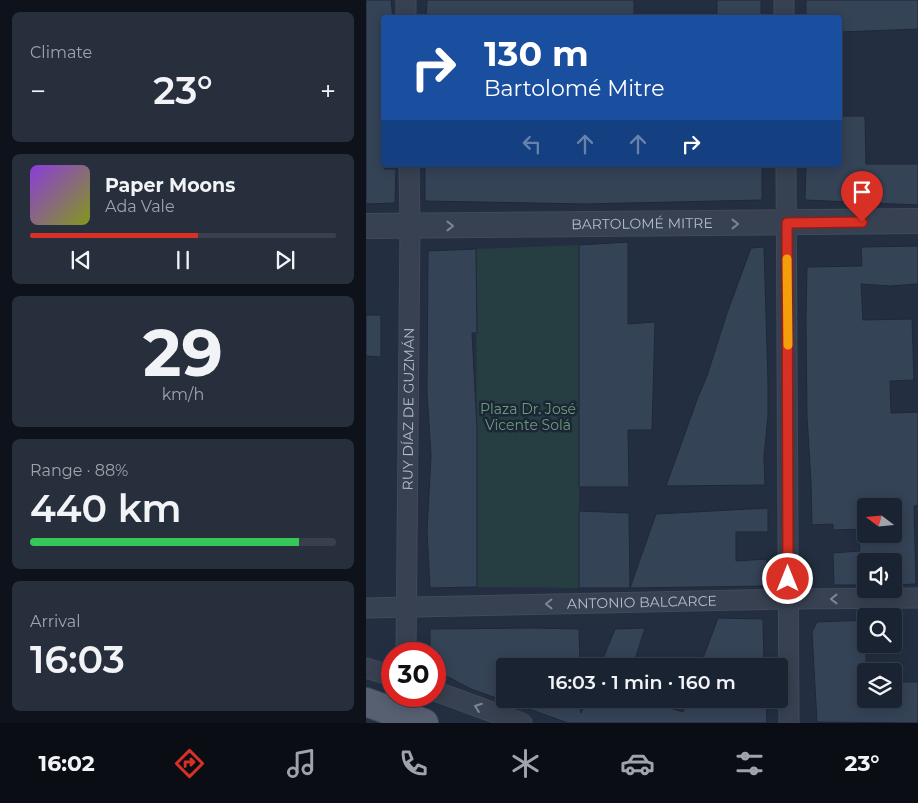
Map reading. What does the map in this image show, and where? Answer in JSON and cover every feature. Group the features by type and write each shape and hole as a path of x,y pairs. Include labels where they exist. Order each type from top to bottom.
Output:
{"main road":[{"path":"366,702 424,723"}],"street":[{"path":"406,0 406,15"},
{"path":"784,0 784,15"},
{"name":"RUY DÍAZ DE GUZMÁN","path":"407,642 409,167"},
{"path":"786,167 788,723"},
{"name":"BARTOLOMÉ MITRE","path":"366,226 918,221"},
{"name":"ANTONIO BALCARCE","path":"366,608 918,598"},
{"path":"366,668 381,673"},
{"path":"446,695 522,723"}],"green space":[{"name":"Plaza Dr. José Vicente Solá","path":"579,245 579,588 477,587 476,249"}],"building":[{"path":"366,0 391,0 393,15 381,15 381,167 384,167 384,169 396,169 395,203 366,204"},
{"path":"427,0 634,0 634,15 426,15"},
{"path":"717,0 761,0 761,15 717,15"},
{"path":"806,0 918,0 918,29 842,32 842,15 806,15"},
{"path":"842,116 865,116 866,164 918,164 918,205 805,200 806,167 842,167"},
{"path":"425,167 762,167 762,200 585,204 425,201"},
{"path":"628,242 628,324 655,322 652,430 628,430 629,487 579,487 579,245"},
{"path":"918,246 918,284 890,286 861,284 863,320 912,319 914,380 890,381 891,413 918,412 918,505 914,506 916,584 902,585 902,553 857,553 857,585 834,585 833,553 860,551 860,543 902,543 902,498 857,498 857,529 833,530 833,524 812,525 807,416 807,267 862,266 861,247"},
{"path":"764,247 768,383 768,415 764,457 765,485 666,486 707,376 727,313 751,248"},
{"path":"476,249 477,333 472,333 477,428 477,587 430,588 427,531 431,456 427,392 428,251"},
{"path":"366,315 381,315 381,357 366,356"},
{"path":"768,508 768,532 736,532 736,561 767,559 766,586 630,588 656,514"},
{"path":"579,511 629,513 630,588 579,588"},
{"path":"718,618 763,619 764,658 703,658"},
{"path":"857,620 857,653 866,653 866,663 857,663 857,708 902,708 902,682 918,682 918,723 817,722 812,632 817,622"},
{"path":"645,628 636,658 603,658 615,629"},
{"path":"430,629 579,629 580,658 496,658 496,698 471,689 446,676 446,642 430,642"},
{"path":"526,708 581,708 581,713 583,708 670,708 683,712 685,708 766,708 767,723 568,723"}],"slow traffic":[{"path":"787,259 788,345"}],"route":[{"path":"788,579 787,223 862,222"}]}
